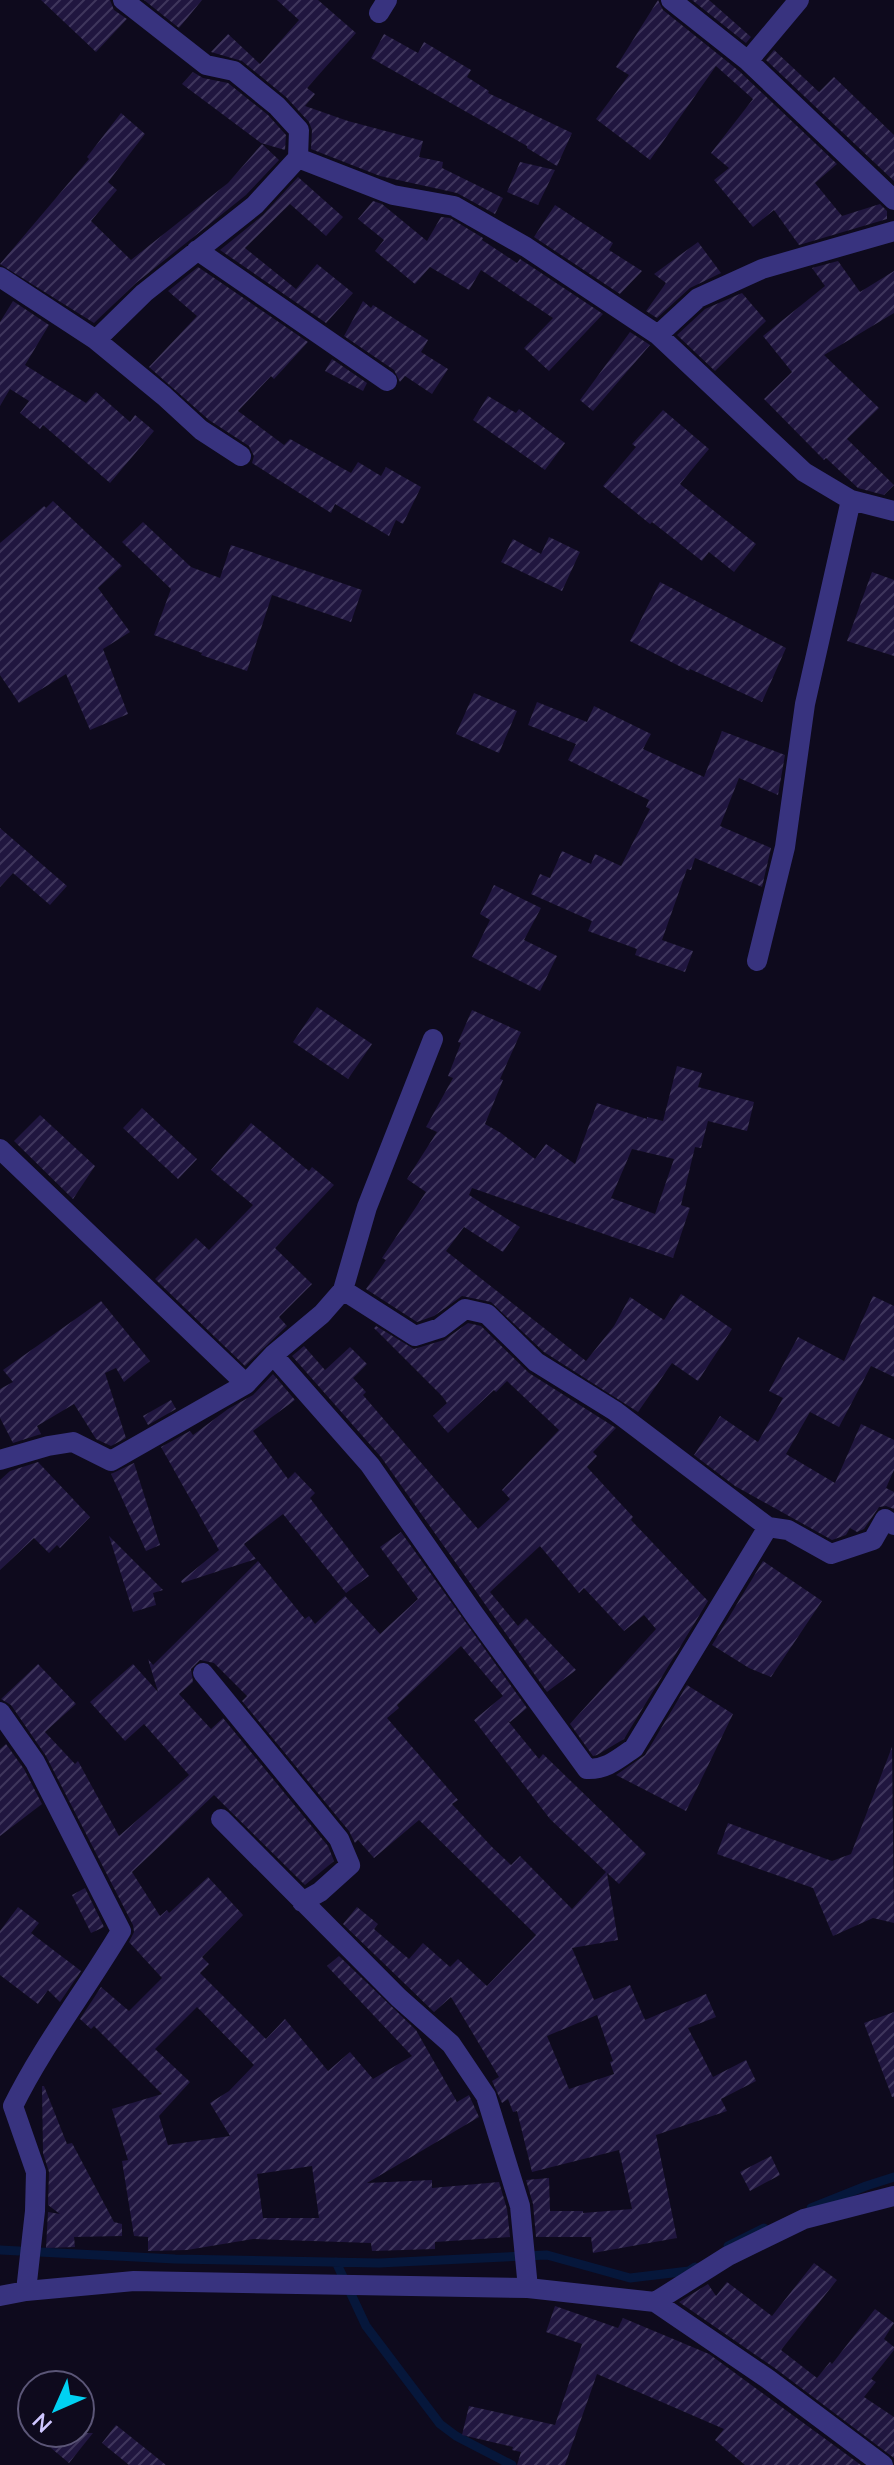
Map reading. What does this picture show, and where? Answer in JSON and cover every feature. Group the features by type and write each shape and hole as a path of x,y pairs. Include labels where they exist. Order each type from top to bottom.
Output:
{"street":[{"path":"96,340 144,293 255,205 298,158 299,130 277,106 234,71 206,65 123,0"},
{"path":"671,0 748,61 894,200"},
{"path":"748,61 799,0"},
{"path":"298,158 393,195 454,206 526,247 658,335 804,472 851,500 894,511"},
{"path":"658,335 698,298 762,269 894,231"},
{"path":"197,250 387,381"},
{"path":"0,277 96,340 201,430 241,456"},
{"path":"757,961 785,847 805,704 851,500"},
{"path":"0,1460 73,1442 111,1461 246,1384 273,1355 322,1314 343,1290 367,1207 433,1039"},
{"path":"0,1149 246,1384"},
{"path":"343,1290 415,1336 440,1328 465,1309 487,1314 536,1362 615,1411 768,1527 788,1530 831,1554 873,1540 885,1519 894,1525"},
{"path":"273,1355 370,1465 587,1769 599,1770 608,1766 634,1748 768,1527"},
{"path":"203,1673 339,1839 350,1865 320,1892 302,1902"},
{"path":"0,1712 35,1762 121,1931 90,1984 27,2077 13,2106 36,2172 26,2291"},
{"path":"221,1819 399,1998 451,2044 486,2096 520,2206 528,2288"},
{"path":"655,2302 728,2256 804,2219 894,2196"},
{"path":"0,2296 134,2281 528,2288 655,2302 756,2371 883,2465"}],"building":[{"path":"41,0 110,0 114,10 127,19 96,52"},
{"path":"144,0 202,0 179,28"},
{"path":"277,0 318,0 356,33 307,88 315,94 305,106 423,141 419,157 443,162 442,168 503,198 495,214 457,193 380,176 311,149 312,130 309,122 286,97 242,61 211,52 228,34 260,64 299,20"},
{"path":"658,0 663,10 739,71 837,164 815,183 842,216 880,204 887,211 887,219 799,245 774,210 753,227 714,180 729,168 711,153 753,99 716,66 650,160 596,119 629,75 616,67"},
{"path":"692,0 709,0 751,37 746,43"},
{"path":"384,34 418,53 424,42 471,70 467,77 488,93 572,133 557,166 371,58"},
{"path":"774,50 819,92 834,77 894,135 894,181 766,60"},
{"path":"193,72 203,78 228,83 268,115 286,135 285,150 261,143 182,84"},
{"path":"121,113 145,134 108,182 117,190 91,221 131,260 228,183 262,144 279,160 246,195 136,283 94,323 0,264 89,159 87,157"},
{"path":"520,162 555,170 538,205 507,192"},
{"path":"298,177 343,217 326,236 290,204 245,248 296,289 317,264 353,293 326,323 220,250 263,215"},
{"path":"373,201 382,204 427,241 441,217 450,218 517,263 520,259 603,314 549,371 524,348 553,318 481,270 469,290 430,267 415,284 375,251 384,240 358,219"},
{"path":"555,205 613,243 609,250 642,271 620,294 534,237"},
{"path":"698,242 721,273 690,288 657,318 646,311 666,283 654,274"},
{"path":"838,261 860,292 894,271 894,313 824,355 879,408 847,439 894,485 884,495 858,488 826,458 824,460 764,399 792,372 763,336 825,286 812,268"},
{"path":"198,267 308,342 274,379 271,376 238,411 284,445 290,439 351,473 358,462 381,476 386,467 421,487 403,524 396,520 389,536 335,504 331,513 252,463 254,456 249,446 209,420 149,367 197,316 168,291"},
{"path":"742,293 766,321 715,371 677,335 705,309"},
{"path":"13,301 49,325 25,365 86,403 96,392 130,422 135,415 154,431 110,483 43,425 40,429 20,413 29,401 10,389 0,406 0,322"},
{"path":"363,301 428,340 421,352 448,369 432,394 405,376 400,382 394,370 344,336"},
{"path":"630,332 650,345 593,411 580,400"},
{"path":"332,359 367,383 363,391 325,371"},
{"path":"488,396 516,413 519,409 565,443 545,470 473,420"},
{"path":"663,410 709,449 680,484 756,544 734,572 709,552 702,561 603,486 636,447 632,444"},
{"path":"53,501 122,566 98,588 130,632 103,649 128,714 90,730 66,674 19,703 0,675 0,543"},
{"path":"143,522 191,567 220,578 231,545 362,590 351,622 272,595 247,671 154,635 171,589 122,542"},
{"path":"549,537 580,552 562,591 501,562 513,539 541,554"},
{"path":"872,572 894,580 894,656 847,641"},
{"path":"660,582 786,648 762,702 689,671 630,641"},
{"path":"474,693 517,711 499,753 456,734"},
{"path":"537,702 587,722 594,706 651,734 643,749 704,777 722,731 785,755 778,795 739,778 720,826 771,848 762,887 695,858 691,870 687,869 662,940 693,951 685,972 635,955 637,949 588,931 592,921 531,894 540,874 550,878 562,851 591,864 595,854 621,866 650,809 646,807 649,800 568,760 576,744 528,725"},
{"path":"0,828 67,886 50,905 13,873 0,887"},
{"path":"494,885 541,908 524,940 557,956 540,991 472,957 490,920 480,914"},
{"path":"317,1007 372,1044 348,1079 293,1042"},
{"path":"472,1010 521,1032 500,1079 503,1080 485,1124 535,1159 546,1144 575,1164 597,1103 663,1121 677,1066 702,1073 698,1087 754,1102 747,1131 708,1121 701,1148 695,1147 681,1205 690,1208 673,1258 472,1188 469,1195 520,1227 503,1252 464,1227 446,1251 586,1361 614,1326 630,1297 664,1320 681,1294 732,1329 698,1381 672,1363 638,1412 544,1352 491,1302 462,1296 434,1316 417,1322 366,1289 386,1260 382,1258 426,1192 407,1179 437,1132 426,1127 453,1078 448,1076 461,1043 458,1042","holes":["632,1149 674,1159 655,1214 611,1198"]},
{"path":"142,1108 197,1159 178,1179 123,1128"},
{"path":"40,1115 95,1166 73,1199 14,1141"},
{"path":"251,1123 309,1171 312,1167 334,1185 275,1248 312,1284 279,1317 287,1326 245,1366 155,1279 196,1238 209,1250 253,1205 211,1170"},
{"path":"873,1296 894,1306 894,1377 871,1366 839,1427 810,1412 786,1454 835,1483 861,1424 894,1440 894,1470 886,1488 894,1492 894,1509 879,1507 864,1529 857,1532 850,1528 846,1535 832,1540 735,1486 694,1455 720,1416 758,1442 783,1398 769,1391 798,1337 844,1361"},
{"path":"101,1301 150,1361 124,1382 116,1368 105,1373 126,1438 111,1446 96,1439 74,1404 37,1426 41,1434 13,1443 0,1418 0,1389 13,1382 3,1370"},
{"path":"468,1323 481,1326 529,1373 616,1428 593,1452 597,1456 587,1467 633,1517 631,1520 708,1601 624,1739 597,1755 593,1756 570,1724 656,1629 644,1615 624,1631 584,1588 579,1593 540,1546 490,1592 518,1626 526,1618 576,1670 547,1692 381,1457 292,1356 304,1346 325,1370 350,1347 367,1364 353,1378 366,1392 363,1395 478,1529 510,1499 502,1490 559,1430 507,1381 448,1433 433,1416 447,1403 374,1328 376,1326 414,1349 444,1340"},
{"path":"273,1374 295,1400 253,1431 288,1479 295,1472 315,1493 310,1498 369,1576 346,1593 283,1514 244,1544 256,1559 181,1581 219,1550 161,1447 190,1431 193,1435 253,1395"},
{"path":"171,1400 176,1409 148,1425 143,1416"},
{"path":"38,1462 90,1517 60,1548 57,1545 49,1553 34,1538 0,1570 0,1480 10,1471"},
{"path":"134,1463 160,1545 146,1551 111,1474"},
{"path":"401,1532 527,1708 508,1721 539,1759 543,1754 646,1854 619,1884 607,1873 618,1940 572,1948 594,2000 630,1985 645,2020 706,1994 716,2017 688,2028 713,2077 746,2060 756,2081 721,2099 727,2111 656,2135 677,2238 593,2253 591,2237 536,2237 533,2204 526,2180 549,2178 550,2211 583,2213 632,2209 619,2150 532,2172 517,2111 513,2112 508,2099 502,2103 492,2081 499,2077 451,1997 434,2012 343,1924 357,1907 378,1924 374,1929 409,1959 423,1943 450,1967 458,1959 487,1986 536,1935 419,1820 374,1858 358,1840 355,1843 349,1831 242,1701 247,1696 214,1663 200,1660 191,1669 193,1682 179,1694 211,1729 223,1718 328,1846 334,1861 305,1885 214,1795 132,1872 160,1916 167,1910 169,1913 208,1877 243,1915 202,1957 209,1964 200,1973 266,2039 285,2019 328,2071 350,2052 373,2079 412,2056 327,1966 339,1956 416,2030 457,2102 469,2095 479,2117 367,2183 432,2180 432,2188 499,2182 507,2209 510,2237 435,2242 435,2249 372,2251 371,2243 253,2239 187,2250 148,2251 148,2237 134,2236 122,2161 128,2160 112,2109 162,2094 94,2026 91,2029 80,2019 101,1987 129,2011 162,1978 129,1942 134,1932 133,1925 46,1756 11,1705 1,1699 38,1664 76,1704 45,1732 75,1764 78,1761 119,1836 189,1775 144,1724 125,1741 90,1702 133,1664 158,1692 148,1659 153,1665 258,1561 305,1619 309,1616 315,1624 345,1596 380,1634 418,1599 380,1547","holes":["461,1646 503,1696 474,1720 550,1819 606,1872 572,1909 520,1856 511,1865 452,1804 458,1800 387,1718 399,1708 397,1705","197,2007 254,2065 229,2091 210,2103 230,2136 168,2145 159,2116 190,2082 155,2049","597,2015 613,2061 610,2062 614,2074 569,2089 547,2036","312,2166 319,2218 263,2218 257,2174"]},
{"path":"109,1536 163,1590 153,1593 156,1605 133,1612"},
{"path":"763,1561 822,1601 771,1677 749,1668 712,1645"},
{"path":"687,1685 733,1714 686,1811 616,1775 645,1755"},
{"path":"6,1744 24,1769 42,1804 0,1836 0,1749"},
{"path":"892,1747 894,1923 873,1918 833,1936 813,1888 717,1854 728,1823 832,1861 851,1854"},
{"path":"85,1888 104,1927 91,1933 72,1895"},
{"path":"18,1907 39,1923 31,1933 81,1971 60,2002 48,1990 38,2004 0,1975 0,1931"},
{"path":"894,2012 894,2097 892,2097 864,2023"},
{"path":"42,2086 67,2144 72,2143 114,2222 122,2224 122,2236 74,2237 75,2247 46,2248 48,2212 60,2214 48,2205 49,2172 43,2153"},
{"path":"771,2156 780,2175 750,2191 740,2172"},
{"path":"814,2263 837,2280 781,2350 817,2378 830,2362 832,2364 875,2309 894,2323 884,2339 894,2350 871,2379 876,2382 864,2397 894,2417 894,2458 776,2369 679,2302 708,2284 716,2296 727,2282 772,2316"},
{"path":"555,2306 618,2328 623,2318 709,2354 861,2465 745,2465 715,2440 724,2429 597,2374 565,2465 517,2465 521,2452 512,2450 513,2447 462,2435 469,2406 555,2425 582,2344 546,2332"},
{"path":"116,2425 166,2465 129,2465 102,2443"},
{"path":"52,2449 80,2449 69,2463"}],"waterway":[{"path":"811,2208 894,2177"},
{"path":"728,2246 764,2228"},
{"path":"0,2250 175,2259 379,2263 547,2255 630,2278 689,2271 695,2267"},
{"path":"336,2262 366,2326 440,2424 456,2436 512,2465"}]}
